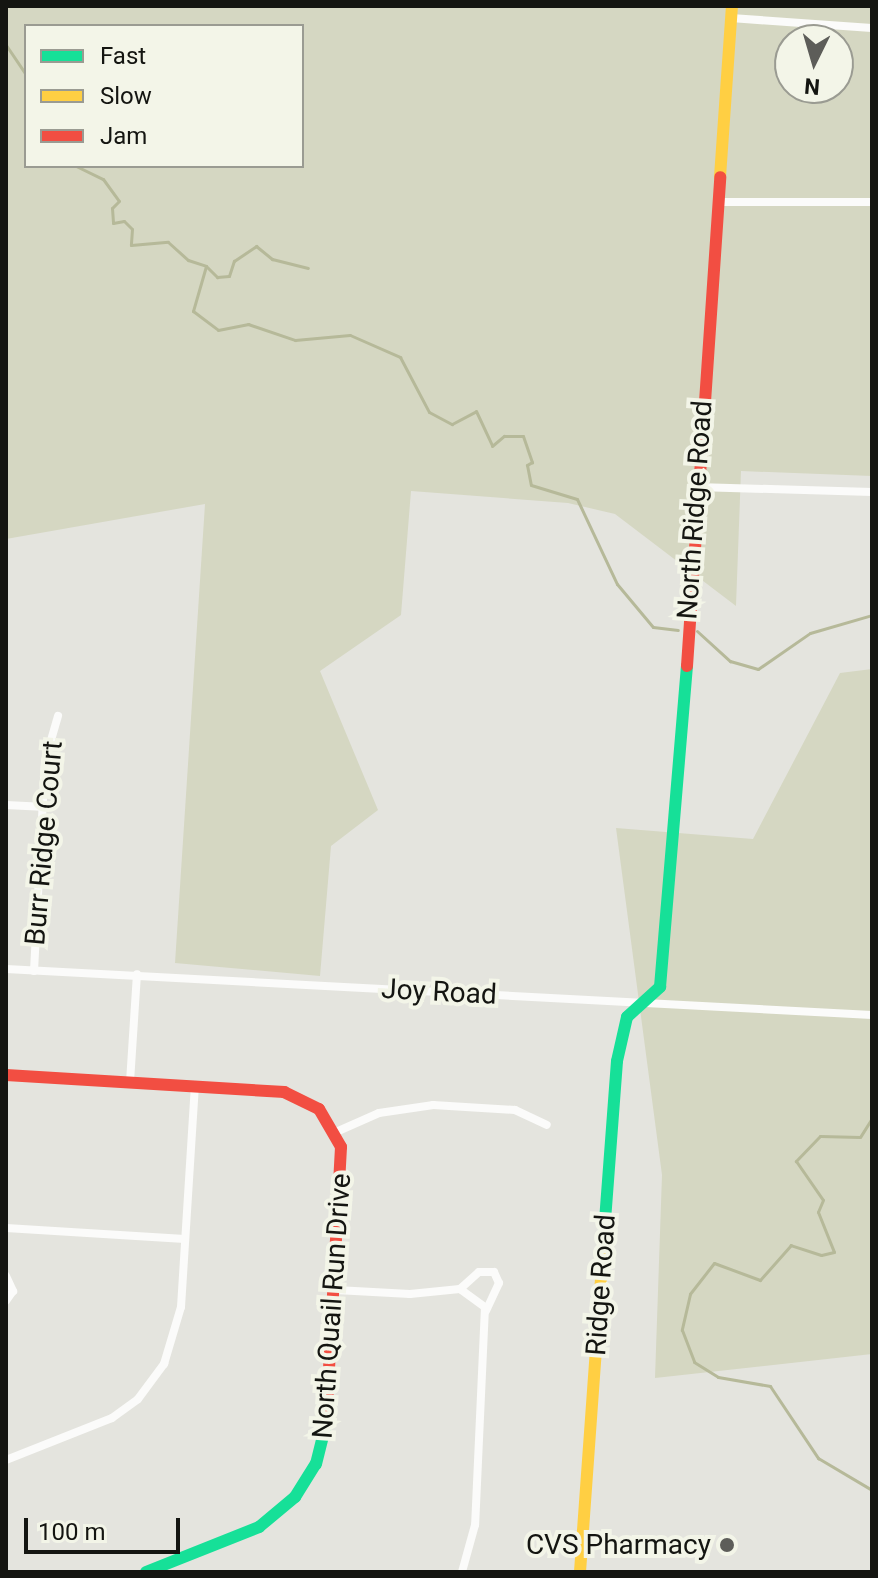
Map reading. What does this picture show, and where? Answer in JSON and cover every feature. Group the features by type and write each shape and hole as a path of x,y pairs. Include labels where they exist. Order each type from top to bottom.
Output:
{"street":[{"path":"732,12 872,28"},
{"name":"North Ridge Road","path":"639,1003 660,987 672,885 695,487 732,12"},
{"path":"716,202 872,202"},
{"path":"695,487 872,492"},
{"name":"Burr Ridge Court","path":"34,971 41,807 49,737 58,716"},
{"path":"6,805 41,807"},
{"name":"Joy Road","path":"6,969 872,1015"},
{"path":"130,1082 137,974"},
{"name":"Ridge Road","path":"580,1572 617,1061 627,1017 639,1003"},
{"path":"6,1075 295,1095 319,1109 336,1132 412,1105 515,1110 547,1125"},
{"path":"6,1460 101,1424 146,1390 177,1332 195,1086"},
{"name":"North Quail Run Drive","path":"146,1572 259,1527 308,1479 326,1431 343,1163 336,1132"},
{"path":"6,1228 185,1239"},
{"path":"460,1289 479,1272 494,1272 499,1283 486,1311 475,1525 463,1571"},
{"path":"6,1276 13,1291 6,1301"},
{"path":"336,1290 410,1294 460,1289 474,1293 486,1311"}],"green space":[{"path":"6,6 872,6 872,476 741,471 736,606 615,514 568,503 411,491 401,615 320,671 378,810 331,846 320,976 175,963 205,504 6,539"},
{"path":"872,669 872,1354 655,1378 662,1175 616,828 753,839 840,673"}],"waterway":[{"path":"6,35 6,41"},
{"path":"6,45 24,72"},
{"path":"80,168 103,179 119,201 112,208 113,223 124,221 132,229 131,245 168,242 188,260 206,266"},
{"path":"206,266 217,277 229,276 234,261 256,246 272,259 308,268"},
{"path":"206,266 193,311 218,330 248,324 295,340 350,335 400,357 429,412 452,424 476,411 492,446 504,436 523,436 532,462 527,465 531,485 577,499 617,584 653,627 678,630"},
{"path":"697,631 730,661 758,669 810,633 872,615"},
{"path":"872,1118 860,1137 820,1136 796,1161 823,1200 818,1212 834,1252 821,1255 791,1245 760,1280 714,1263 690,1294 682,1330 694,1362 718,1377 770,1386 818,1458 872,1490"}],"traffic: fast":[{"path":"604,1234 617,1061 627,1017 660,987 687,666"},
{"path":"146,1572 259,1527 295,1497 316,1464 326,1424"}],"traffic: slow":[{"path":"720,177 732,6"},
{"path":"580,1572 604,1234"}],"traffic: jam":[{"path":"687,666 720,177"},
{"path":"6,1075 284,1092 319,1109 341,1147 326,1424"}],"place":[{"name":"CVS Pharmacy","path":"727,1545"}]}
